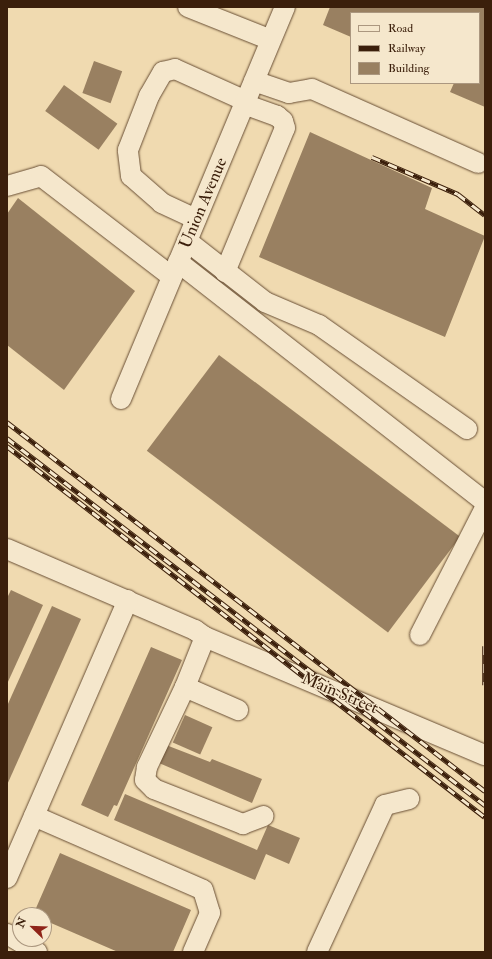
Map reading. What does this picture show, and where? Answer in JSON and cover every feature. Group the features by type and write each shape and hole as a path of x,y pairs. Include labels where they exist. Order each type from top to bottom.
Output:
{"street":[{"path":"188,7 271,40"},
{"name":"Union Avenue","path":"121,399 285,7"},
{"path":"196,219 162,203 131,176 128,150 148,96 164,72 175,69 277,116 283,121 285,128 225,272"},
{"path":"254,81 289,93 312,89 478,163"},
{"path":"7,186 41,176 175,269 485,502"},
{"path":"187,242 265,302 319,326 467,429"},
{"path":"420,635 485,508"},
{"name":"Main Street","path":"7,549 485,755"},
{"path":"7,878 128,600"},
{"name":"Main Street","path":"200,633 207,631 283,661 485,747"},
{"path":"200,633 185,687 147,767 146,780 154,789 243,824 264,816"},
{"path":"185,687 238,710"},
{"path":"317,952 385,805 409,799"},
{"path":"34,816 203,890 210,913 193,952"},
{"path":"7,934 37,952"}],"building":[{"path":"330,7 485,7 485,107 450,92 454,84 480,84 480,12 350,12 350,37 323,25"},
{"path":"94,61 122,71 111,103 82,93"},
{"path":"64,85 117,124 99,150 45,111"},
{"path":"310,132 432,188 425,209 485,236 445,337 259,257"},
{"path":"18,198 135,291 64,390 7,345 7,214"},
{"path":"219,355 460,537 388,633 147,451"},
{"path":"11,590 43,605 7,684 7,598"},
{"path":"52,606 81,619 7,785 7,706"},
{"path":"151,647 182,660 117,806 114,805 108,817 81,805"},
{"path":"185,715 212,727 200,755 173,742"},
{"path":"166,745 210,762 212,759 262,779 252,803 159,763"},
{"path":"125,794 257,850 268,825 300,838 289,864 266,854 255,880 114,820"},
{"path":"60,853 191,910 173,952 118,952 52,923 52,907 36,907"}],"railway":[{"path":"372,157 458,194 485,215"},
{"path":"7,422 485,791"},
{"path":"7,438 485,805"},
{"path":"7,446 485,817"},
{"path":"485,646 485,685"}]}
